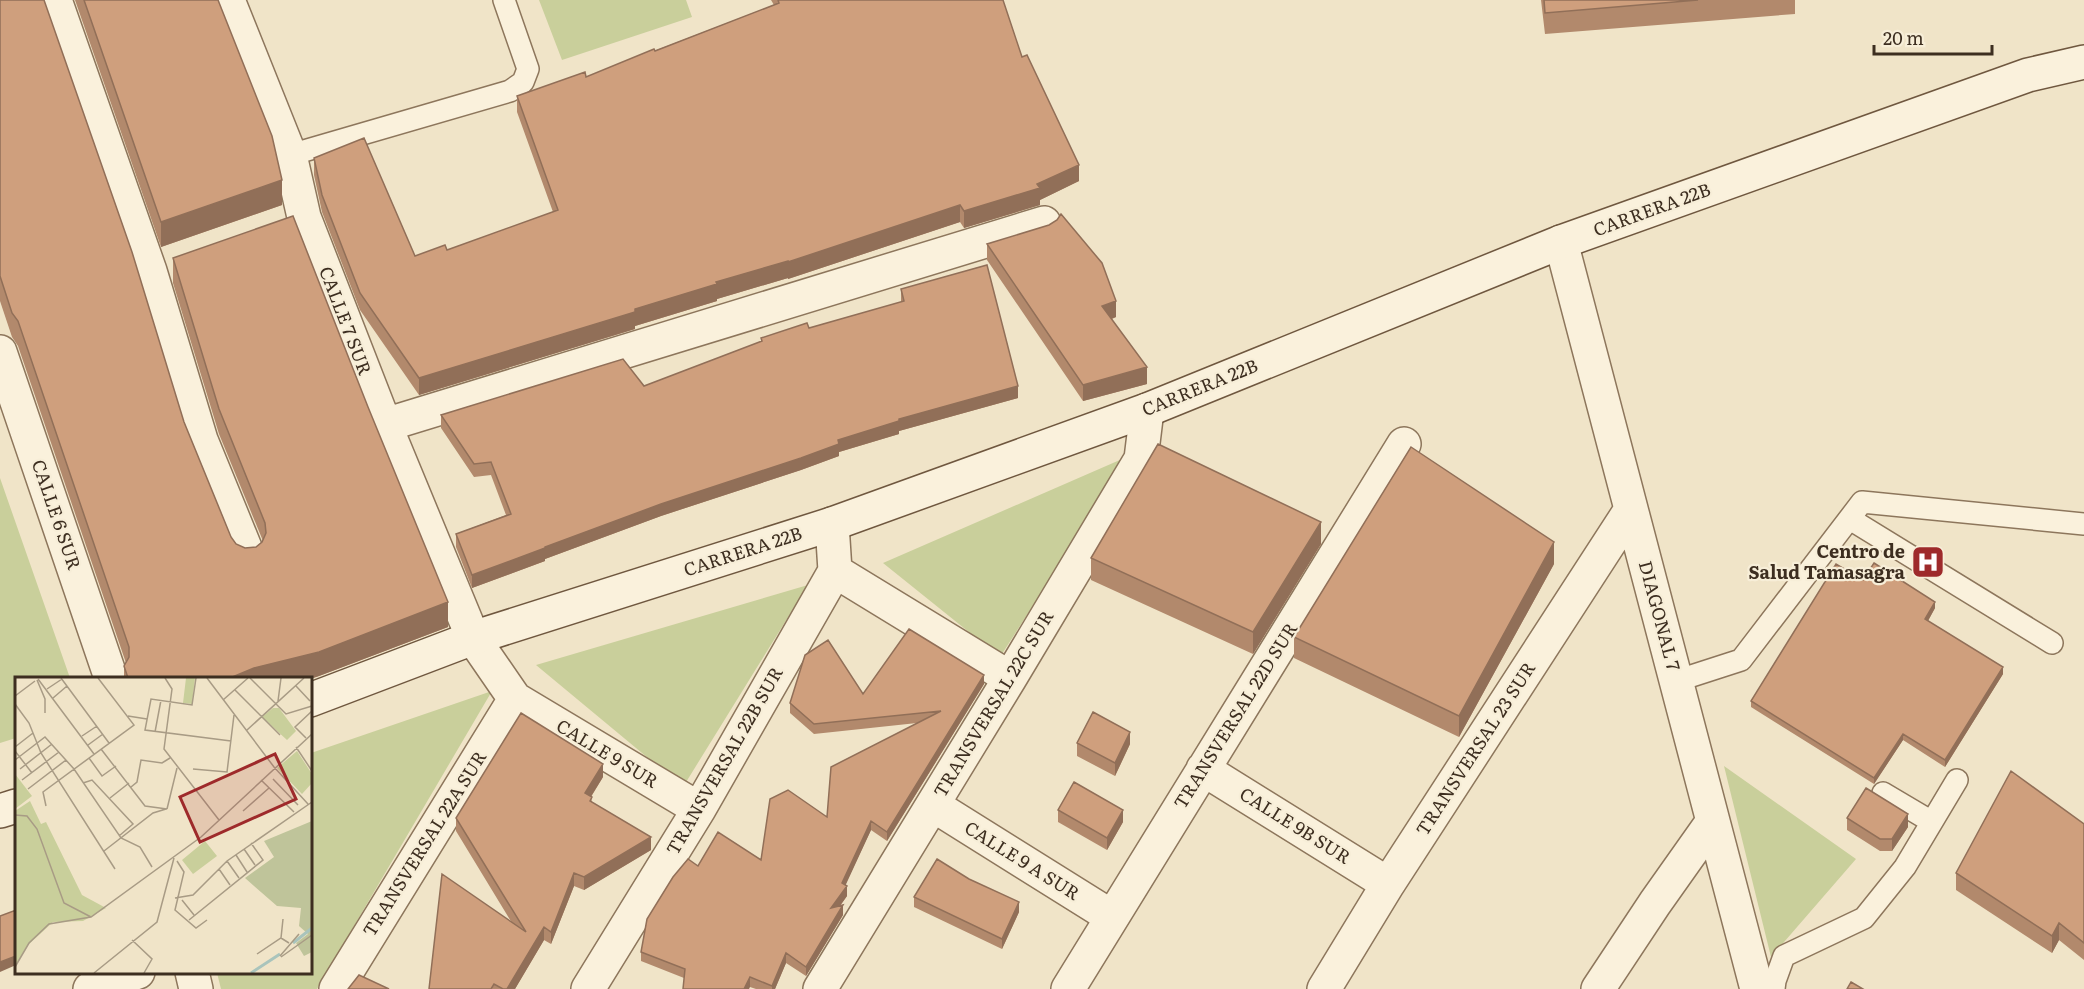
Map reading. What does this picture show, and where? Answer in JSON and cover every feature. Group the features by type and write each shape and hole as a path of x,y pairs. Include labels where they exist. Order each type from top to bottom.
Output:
{"street":[{"path":"55,0 161,267 201,440 248,555"},
{"name":"CALLE 7 SUR","path":"228,0 290,154 304,217 473,639 515,699"},
{"name":"CARRERA 22B","path":"312,699 473,639 832,524 1147,411 1560,242 2028,75 2084,62"},
{"path":"271,228 304,217"},
{"path":"386,425 1044,223"},
{"name":"DIAGONAL 7","path":"1560,242 1757,989"},
{"name":"CALLE 6 SUR","path":"0,352 111,677"},
{"name":"TRANSVERSAL 22C SUR","path":"820,989 933,806 1141,459 1147,411"},
{"name":"TRANSVERSAL 22D SUR","path":"1068,989 1404,444"},
{"name":"TRANSVERSAL 23 SUR","path":"1324,989 1388,884 1630,511"},
{"path":"832,524 835,571 1010,678"},
{"name":"TRANSVERSAL 22B SUR","path":"588,989 699,809 835,571"},
{"name":"CALLE 9 SUR","path":"515,699 699,809"},
{"name":"TRANSVERSAL 22A SUR","path":"336,989 515,699"},
{"name":"CALLE 9B SUR","path":"1203,769 1388,884"},
{"path":"0,811 15,806"},
{"name":"CALLE 9 A SUR","path":"933,806 1112,917"},
{"path":"1598,989 1713,821"},
{"path":"90,989 132,974"},
{"path":"192,974 196,989"}],"lane":[{"path":"290,154 510,91 523,82 528,69 504,0"},
{"path":"1676,681 1741,660 1862,502 2084,524"},
{"path":"1850,519 2052,643"},
{"path":"1774,989 1784,956 1864,918 1905,867 1957,780"},
{"path":"1883,793 1932,822"}],"green space":[{"path":"539,0 686,0 692,17 562,60"},
{"path":"1129,456 1000,657 883,563"},
{"path":"0,478 70,677 15,677 15,738 0,743"},
{"path":"808,585 683,787 536,665"},
{"path":"492,691 317,989 221,989 217,974 312,974 312,753"},
{"path":"1724,766 1856,859 1771,957"}],"building":[{"path":"0,0 44,0 132,252 184,422 231,537 236,544 245,548 256,547 262,542 266,533 265,523 219,409 173,258 293,216 448,602 319,652 254,668 232,677 128,677 124,666 129,657 129,647 18,321 12,313 0,276"},
{"path":"84,0 218,0 272,136 282,180 161,222"},
{"path":"778,0 1003,0 1022,57 1027,55 1079,165 1037,184 1040,188 964,211 960,205 788,262 716,282 717,284 635,309 635,312 419,378 360,293 322,195 314,158 364,138 415,256 445,245 447,250 558,210 517,96 585,72 586,77 779,3"},
{"path":"1544,0 1698,0 1545,13"},
{"path":"1061,214 1102,263 1116,301 1102,306 1147,367 1083,385 987,244 1049,225"},
{"path":"987,265 1018,386 899,419 899,421 838,440 839,444 661,504 472,575 456,534 511,514 491,462 474,464 441,415 623,359 644,386 762,341 761,338 807,323 809,328 904,301 901,289"},
{"path":"1158,444 1321,522 1253,632 1091,558"},
{"path":"1411,447 1554,542 1459,716 1294,637"},
{"name":"Centro de Salud Tamasagra","path":"1874,563 1935,602 1925,619 2003,667 1945,760 1903,734 1874,778 1751,701 1836,564 1863,580"},
{"path":"909,629 984,675 887,832 871,821 842,883 847,886 831,908 843,905 806,967 786,953 772,986 750,977 744,989 683,989 685,969 641,952 647,919 673,877 688,859 698,866 718,832 761,860 770,799 788,790 827,817 831,767 941,711 814,724 790,703 805,655 828,640 863,694"},
{"path":"1093,712 1130,732 1115,763 1077,743"},
{"path":"521,713 603,764 585,793 592,797 590,801 651,837 584,877 574,873 551,932 544,927 507,989 494,984 491,989 429,989 442,874 526,932 456,818"},
{"path":"2011,771 2084,824 2084,943 2059,923 2052,936 1956,873"},
{"path":"1074,782 1123,810 1107,838 1058,810"},
{"path":"1866,788 1908,814 1892,839 1880,839 1847,818"},
{"path":"937,859 969,879 1019,902 1002,939 914,897"},
{"path":"15,910 15,956 0,962 0,916"},
{"path":"359,975 389,989 348,989"},
{"path":"1851,982 1863,989 1847,989"}],"place":[{"name":"Centro de Salud Tamasagra","path":"1928,562"}]}
